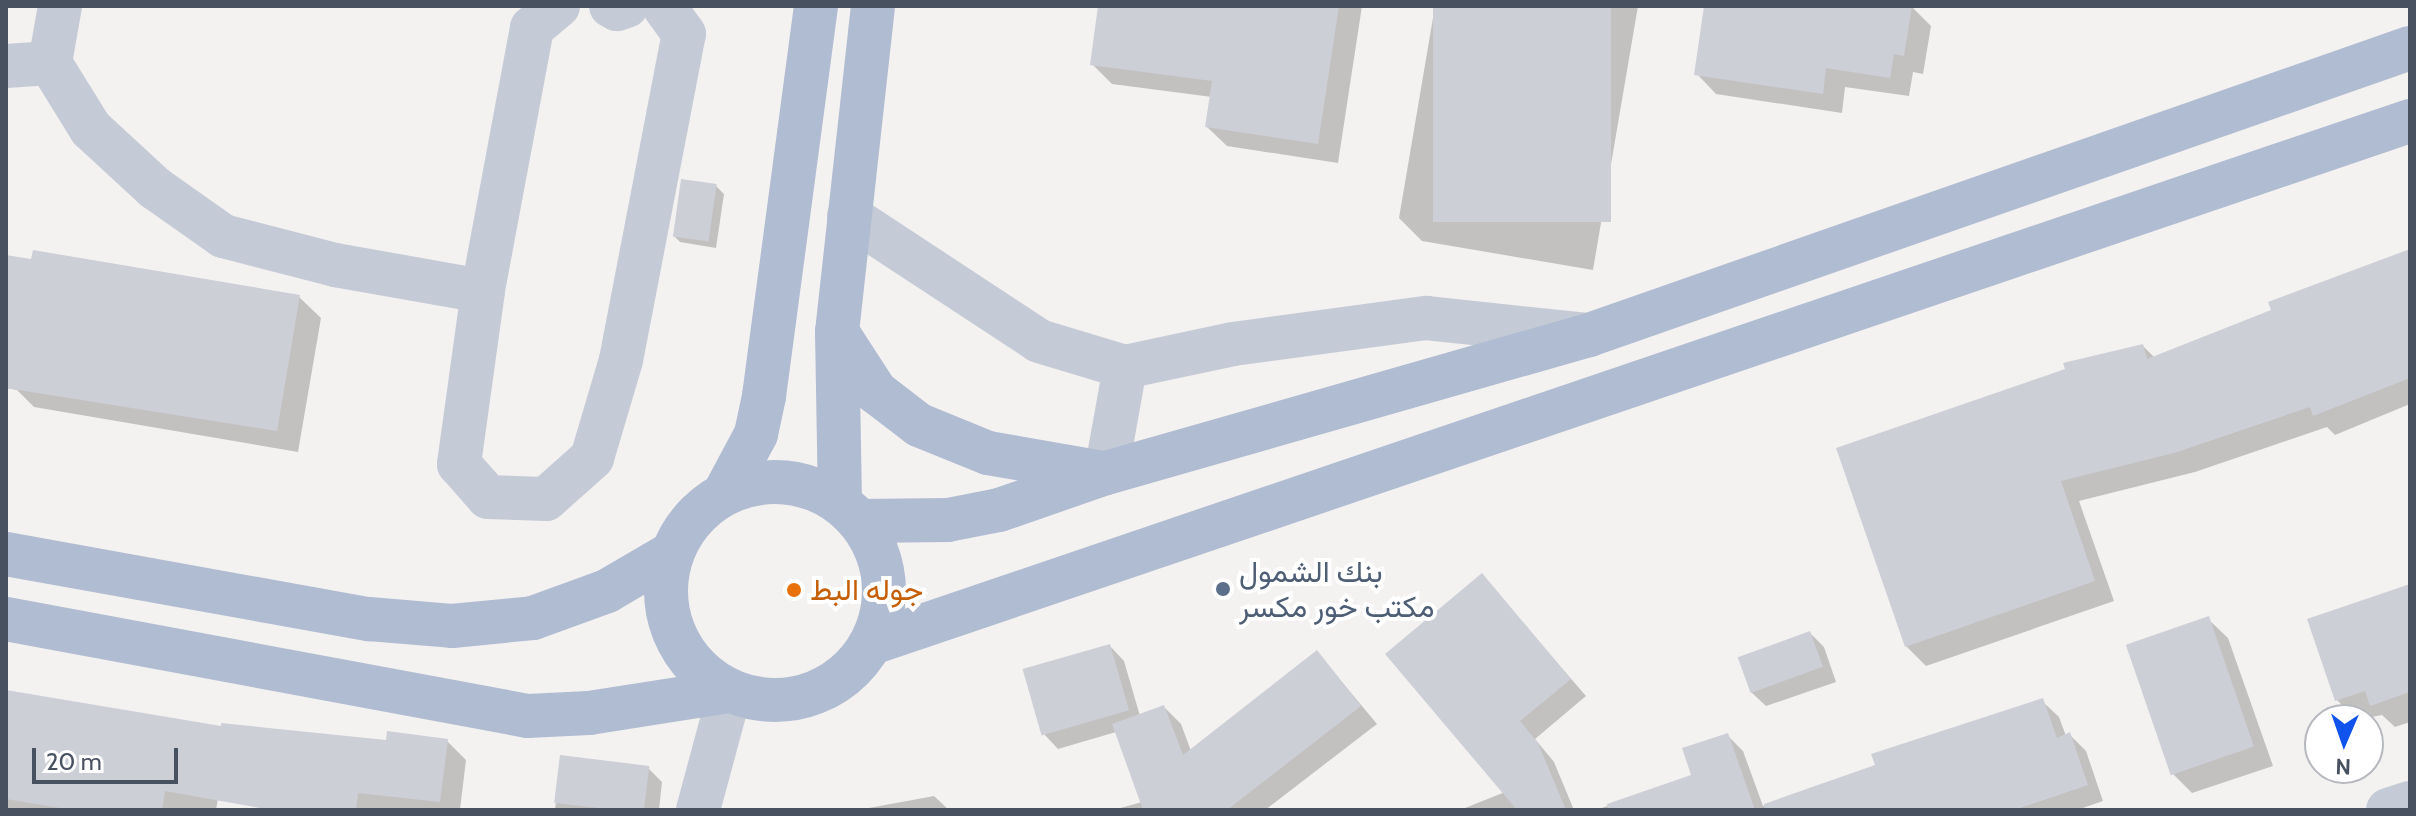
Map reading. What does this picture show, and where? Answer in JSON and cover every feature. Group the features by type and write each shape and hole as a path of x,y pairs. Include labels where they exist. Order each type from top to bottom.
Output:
{"main road":[{"path":"724,494 753,484 783,483 813,489 849,512 876,548 884,580 883,612 872,643 843,675 825,688 794,699 762,700 730,691 706,677 687,658 673,634 666,607 665,579 672,553 684,529 724,494 756,434 764,396 816,6"},
{"path":"849,512 837,332 873,6"},
{"path":"849,512 948,520 986,513 1106,473 1589,335 2410,48"},
{"path":"872,643 2410,121"},
{"path":"837,332 876,392 919,425 988,453 1106,473"},
{"path":"6,554 369,619 452,626 533,618 607,591 672,553"},
{"path":"6,619 528,716 589,713 730,691"}],"street":[{"path":"60,6 50,63 91,129 155,188 223,236 335,265 483,291"},
{"path":"558,6 532,28 483,291 459,464 488,497 546,499 592,458 621,360 684,34 664,6"},
{"path":"611,6 617,9 627,6"},
{"path":"6,66 50,63"},
{"path":"849,216 1039,341 1125,367 1233,344 1426,318 1589,335"},
{"path":"1106,473 1125,367"},
{"path":"698,810 730,691"},
{"path":"2388,810 2410,803"}],"building":[{"path":"1098,6 1339,6 1318,144 1205,127 1212,81 1090,65"},
{"path":"1433,6 1611,6 1611,222 1433,222"},
{"path":"1704,6 1912,6 1904,56 1894,54 1890,78 1826,68 1823,94 1694,75"},
{"path":"681,179 717,184 709,241 673,236"},
{"path":"2410,249 2410,378 2313,416 2310,407 2174,453 2061,481 2095,581 1905,647 1836,448 2065,369 2063,363 2143,344 2147,359 2271,310 2268,302"},
{"path":"33,250 300,295 277,431 6,388 6,255 31,259"},
{"path":"1482,573 1571,679 1520,721 1538,743 1566,810 1517,810 1385,654"},
{"path":"2410,584 2410,692 2376,704 2369,704 2365,691 2335,701 2307,619"},
{"path":"2209,616 2254,746 2171,775 2126,645"},
{"path":"1810,631 1823,667 1751,693 1738,657"},
{"path":"1110,644 1129,710 1042,735 1023,669"},
{"path":"1317,650 1361,706 1227,810 1143,810 1112,724 1164,705 1183,755"},
{"path":"6,690 221,726 221,723 386,740 387,731 448,739 440,802 358,793 356,810 271,810 165,791 162,810 72,810 6,799"},
{"path":"2043,698 2057,738 2070,732 2088,785 2014,810 1765,810 1764,804 1875,765 1871,754"},
{"path":"1728,733 1755,810 1608,810 1607,804 1691,775 1682,748"},
{"path":"560,755 649,766 644,810 614,810 554,803"}],"place":[{"name":"بنك الشمول مكتب خور مكسر","path":"1223,589"},
{"name":"جوله البط","path":"794,590"}]}
